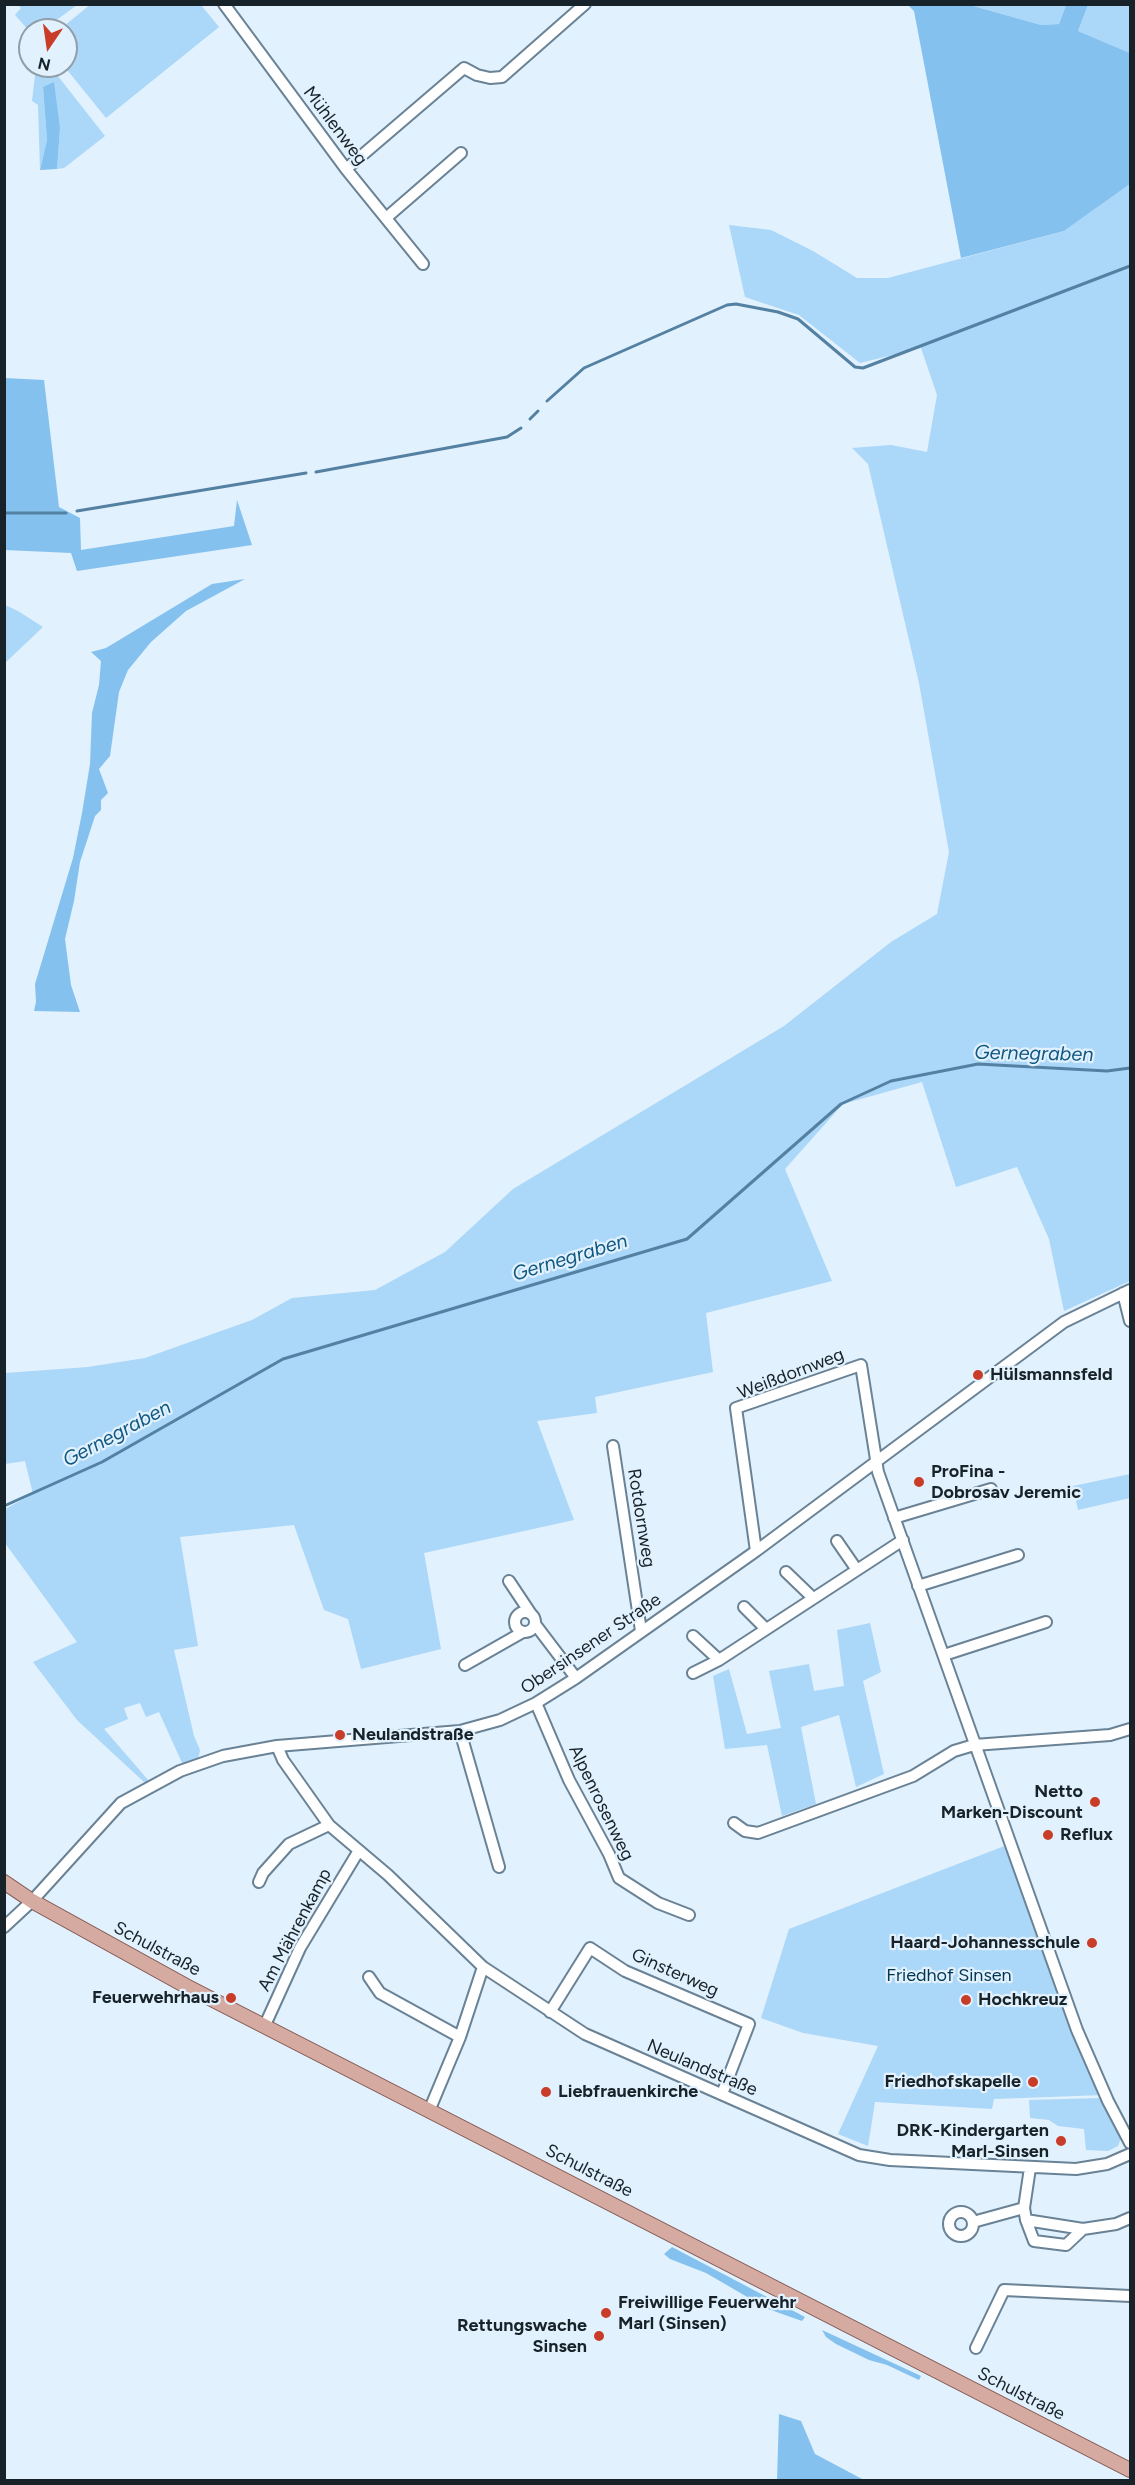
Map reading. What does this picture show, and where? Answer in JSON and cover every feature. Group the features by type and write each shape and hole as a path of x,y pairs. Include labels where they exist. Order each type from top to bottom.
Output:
{"main road":[{"name":"Schulstraße","path":"4,1882 32,1901 157,1970 1131,2470"}],"street":[{"name":"Mühlenweg","path":"224,4 346,170 423,264"},
{"path":"346,170 464,68 477,75 490,78 502,77 585,4"},
{"path":"386,218 461,153"},
{"path":"1127,1291 1131,1321"},
{"name":"Obersinsener Straße","path":"4,1927 32,1901 121,1803 180,1771 223,1756 277,1746 460,1731 500,1720 536,1703 576,1678 756,1551 1064,1322 1127,1291"},
{"name":"Weißdornweg","path":"756,1551 736,1408 861,1365 875,1462"},
{"name":"Rotdornweg","path":"613,1446 641,1631"},
{"path":"875,1462 1077,2030 1108,2101 1131,2143"},
{"path":"894,1518 992,1489"},
{"path":"837,1540 857,1570"},
{"path":"693,1673 719,1660 903,1540"},
{"path":"918,1586 1018,1556"},
{"path":"786,1572 813,1598"},
{"path":"509,1581 533,1619 576,1678"},
{"path":"744,1607 766,1629"},
{"path":"524,1632 517,1627 517,1617 522,1613 533,1619"},
{"path":"465,1665 532,1629 533,1619"},
{"path":"944,1655 1046,1622"},
{"path":"693,1636 719,1660"},
{"name":"Alpenrosenweg","path":"536,1703 569,1780 620,1878 658,1903 689,1915"},
{"path":"734,1823 745,1831 758,1833 912,1776 954,1751 974,1745 1110,1735 1131,1729"},
{"path":"460,1731 499,1867"},
{"name":"Neulandstraße","path":"277,1746 283,1760 328,1825 388,1875 483,1967 585,2034 859,2155 890,2160 1076,2169 1107,2164 1131,2154"},
{"path":"259,1882 263,1873 289,1844 328,1825"},
{"name":"Am Mährenkamp","path":"265,2025 300,1948 358,1852"},
{"name":"Ginsterweg","path":"550,2012 590,1948 625,1971 749,2024 722,2094"},
{"path":"429,2111 460,2037 483,1967"},
{"path":"369,1977 380,1994 460,2037"},
{"path":"1030,2168 1024,2208 1034,2241 1066,2245 1083,2229"},
{"path":"973,2222 1024,2208"},
{"path":"1026,2220 1083,2229 1116,2224 1131,2218"},
{"path":"976,2348 1004,2290 1131,2296"}],"green space":[{"path":"91,4 201,5 219,27 106,118 74,78 78,78 78,18 74,18"},
{"path":"18,5 77,5 59,18 18,18 15,15 21,8"},
{"path":"970,5 1066,5 1059,24 1041,25"},
{"path":"1088,5 1130,5 1130,53 1078,31"},
{"path":"35,78 59,78 105,136 64,168 57,169 60,129 43,87 47,140 40,170 38,105 32,101"},
{"path":"1130,184 1130,1281 1064,1311 1049,1239 1017,1167 956,1187 922,1082 843,1104 785,1169 832,1281 706,1313 713,1372 595,1397 597,1413 537,1421 574,1520 424,1553 441,1649 361,1669 348,1619 324,1610 294,1525 180,1537 198,1646 174,1650 194,1736 200,1750 198,1760 183,1765 159,1712 146,1717 140,1703 124,1708 128,1719 104,1729 149,1781 145,1783 77,1720 33,1662 77,1642 5,1543 5,1509 33,1494 25,1461 5,1464 5,1373 88,1367 145,1358 252,1320 292,1298 375,1290 445,1252 513,1189 784,1026 891,942 937,914 949,852 919,683 868,464 852,448 891,445 927,452 937,395 921,348 860,363 799,315 745,297 729,225 771,230 813,251 857,278 888,278 1064,231"},
{"path":"5,605 43,627 5,663"},
{"path":"1130,1474 1130,1498 1078,1510 1073,1486"},
{"path":"870,1623 881,1672 863,1681 884,1774 856,1787 839,1715 801,1727 816,1804 782,1816 767,1745 725,1749 713,1676 729,1669 747,1734 781,1728 769,1671 809,1664 814,1691 844,1686 837,1630"},
{"name":"Friedhof Sinsen","path":"1007,1845 1102,2095 994,2099 992,2109 875,2102 868,2146 838,2134 878,2046 803,2033 761,2018 789,1929"},
{"path":"1101,2098 1121,2138 1118,2146 1108,2151 1086,2150 1084,2129 1058,2126 1049,2120 1030,2118 1029,2100"}],"shaded area":[{"path":"908,5 970,5 1041,25 1059,24 1066,5 1088,5 1078,31 1130,53 1130,184 1064,231 961,258 914,11"},
{"path":"54,82 60,129 57,169 40,170 47,140 43,87"},
{"path":"5,378 44,380 59,507 80,518 81,550 234,526 237,500 252,545 77,571 71,553 5,550"},
{"path":"245,579 186,611 151,642 128,670 119,692 110,756 99,769 108,793 101,800 101,810 95,816 80,862 65,939 71,985 80,1012 34,1011 35,984 73,858 90,764 92,713 99,685 101,661 91,652 106,648 212,584"},
{"path":"672,2247 805,2317 802,2321 768,2309 706,2273 670,2259 664,2254"},
{"path":"822,2330 921,2376 919,2380 887,2365 869,2360 836,2344 826,2337"},
{"path":"779,2414 801,2421 815,2454 864,2480 777,2480"}],"waterway":[{"path":"547,401 584,368 727,305 736,304 778,312 798,319 855,367 863,368 1130,266"},
{"path":"530,419 538,411"},
{"path":"316,472 507,437 521,428"},
{"path":"77,511 306,473"},
{"path":"4,513 66,513"},
{"name":"Gernegraben","path":"4,1506 102,1462 283,1359 687,1239 841,1104 891,1081 978,1064 1107,1071 1130,1068"}],"place":[{"name":"Hülsmannsfeld","path":"978,1375"},
{"name":"ProFina - Dobrosav Jeremic","path":"919,1482"},
{"name":"Neulandstraße","path":"340,1735"},
{"name":"Netto Marken-Discount","path":"1095,1802"},
{"name":"Reflux","path":"1048,1835"},
{"name":"Haard-Johannesschule","path":"1092,1943"},
{"name":"Feuerwehrhaus","path":"231,1998"},
{"name":"Hochkreuz","path":"966,2000"},
{"name":"Friedhofskapelle","path":"1033,2082"},
{"name":"Liebfrauenkirche","path":"546,2092"},
{"name":"DRK-Kindergarten Marl-Sinsen","path":"1061,2141"},
{"name":"Freiwillige Feuerwehr Marl (Sinsen)","path":"606,2313"},
{"name":"Rettungswache Sinsen","path":"599,2336"}]}
